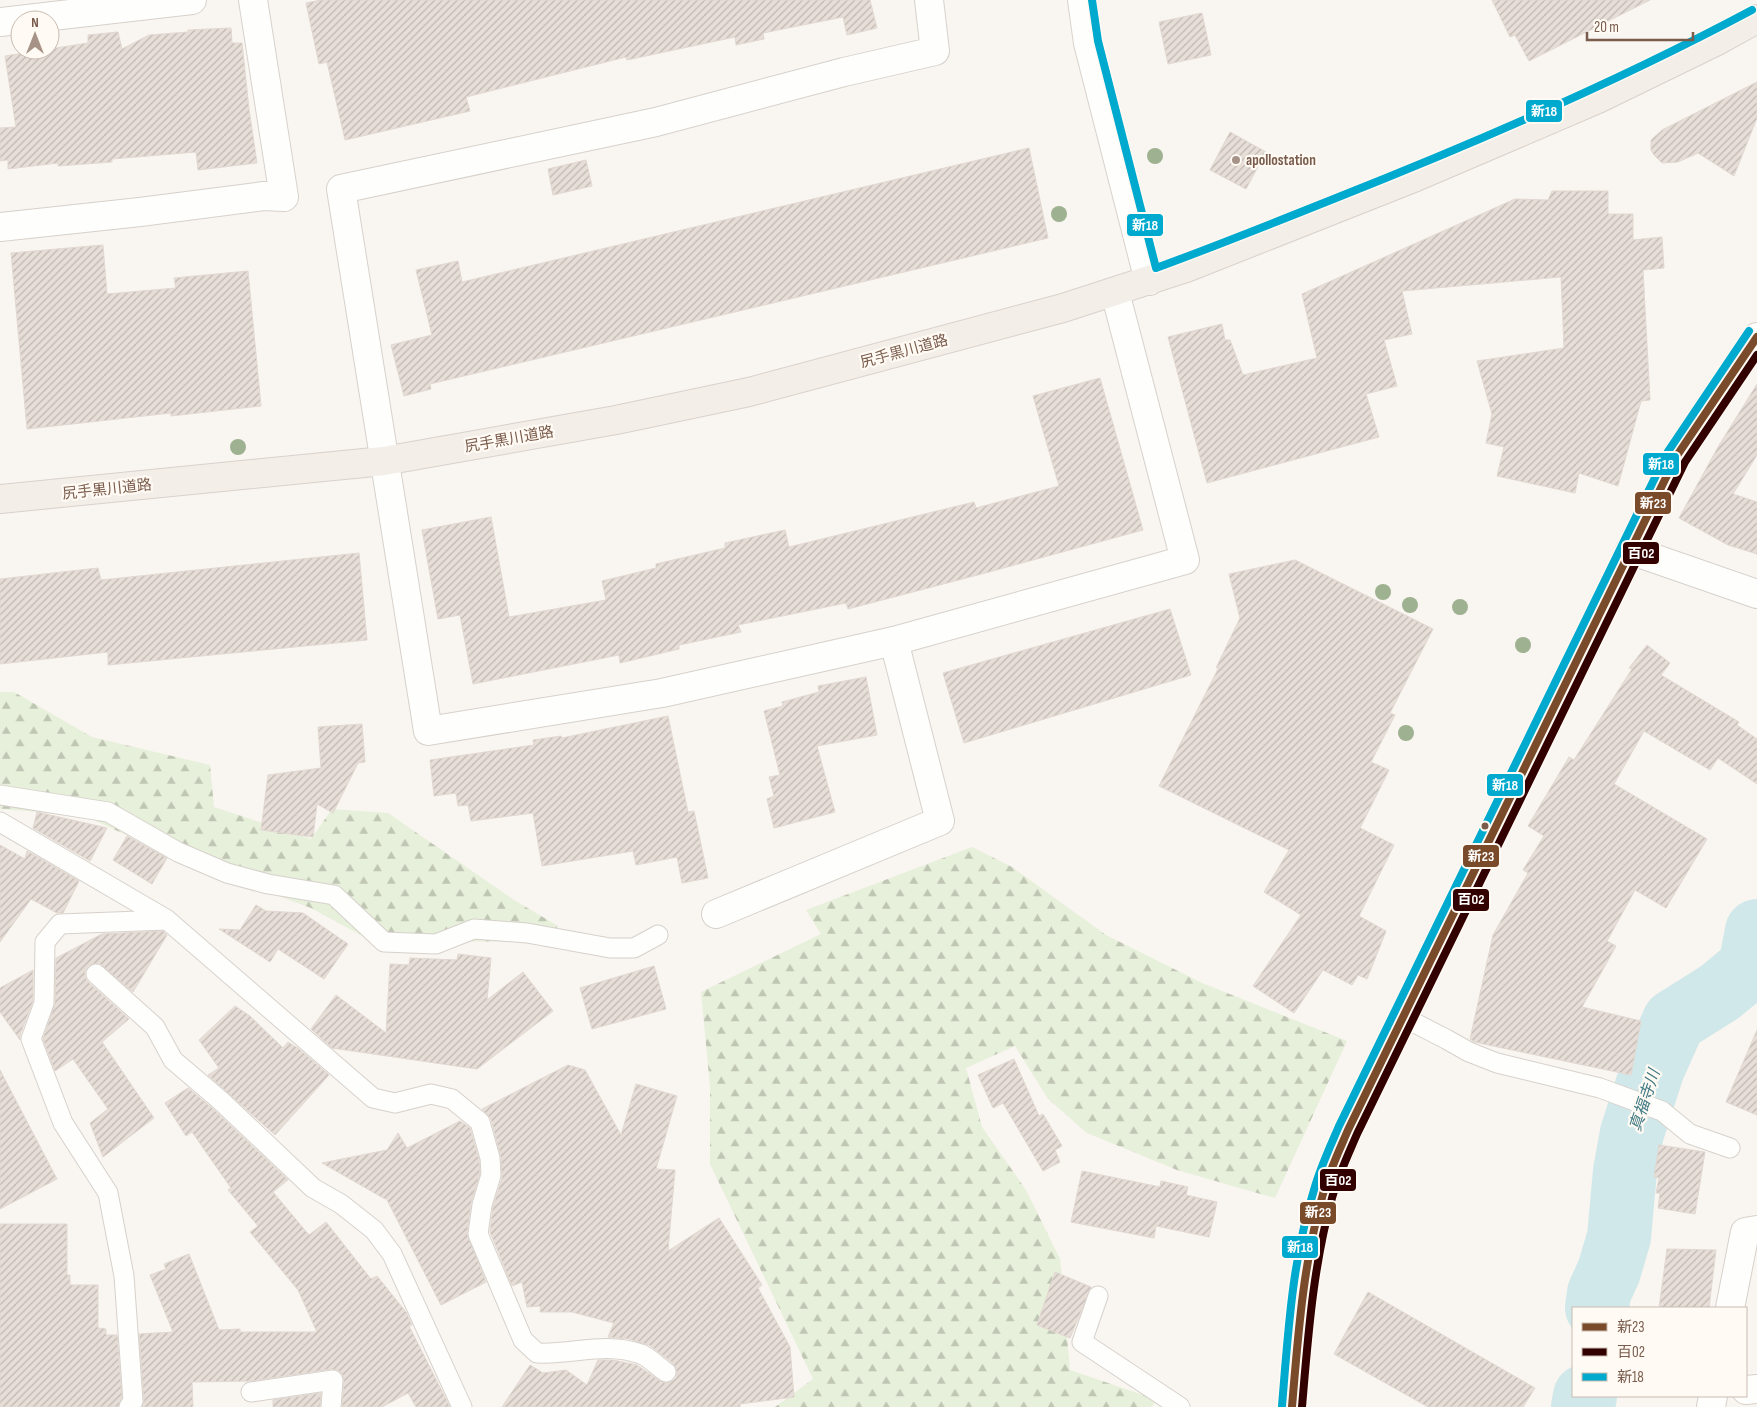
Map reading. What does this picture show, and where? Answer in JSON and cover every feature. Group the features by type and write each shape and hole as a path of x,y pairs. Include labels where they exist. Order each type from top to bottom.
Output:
{"main road":[{"name":"尻手黒川道路","path":"0,499 384,461 616,420 749,392 1054,311 1149,281 1252,242 1513,136 1606,95 1715,42 1757,19"}],"street":[{"path":"0,22 192,0"},
{"path":"0,227 264,196 284,197 253,0"},
{"path":"929,0 935,51 844,72 656,122 341,189 428,731 662,693 894,641 1185,560 1115,292"},
{"path":"1082,0 1088,43 1149,281"},
{"path":"1292,1407 1305,1279 1319,1207 1326,1184 1348,1130 1676,457 1757,337"},
{"path":"1630,550 1757,594"},
{"path":"716,914 940,821 894,641"},
{"path":"1730,1307 1744,1232 1757,1230"}],"lane":[{"path":"0,795 108,812 178,852 227,873 268,884 334,895 384,942 436,944 474,929 527,933 610,948 634,948 658,935"},
{"path":"0,822 166,920 373,1098 395,1103 431,1094 452,1099 480,1122 490,1158 491,1175 478,1225 480,1242 523,1340 537,1353 555,1354 606,1347 642,1355 666,1372"},
{"path":"129,1407 133,1401 124,1276 108,1193 63,1123 30,1039 44,1003 45,942 60,924 166,920"},
{"path":"96,974 155,1027 173,1060 220,1100 314,1188 341,1204 374,1230 392,1254 462,1407"},
{"path":"1403,1017 1469,1052 1497,1063 1600,1088 1662,1112 1690,1134 1730,1148"},
{"path":"1098,1296 1082,1342 1180,1407"},
{"path":"251,1392 333,1380 331,1407"}],"green space":[{"path":"0,692 14,692 92,737 210,765 214,807 311,839 332,809 388,813 514,900 558,926 551,941 423,942 368,939 311,908 178,859 83,815 0,809"},
{"path":"972,847 1012,867 1106,935 1202,983 1347,1041 1275,1198 1177,1170 1087,1133 1048,1099 1015,1046 966,1068 982,1127 1026,1190 1060,1259 1070,1370 1158,1400 1151,1407 775,1407 813,1379 710,1164 710,1086 701,992 821,934 806,910"}],"building":[{"path":"321,0 870,0 877,28 847,35 843,17 763,33 764,39 736,45 735,37 627,60 626,57 466,97 470,111 345,140 327,62 319,64 306,3"},
{"path":"1492,0 1650,0 1529,61 1515,35 1510,37"},
{"path":"1202,13 1211,55 1168,64 1159,22"},
{"path":"231,28 232,43 242,43 257,163 198,170 196,152 112,159 112,162 58,166 58,163 8,169 8,160 0,161 0,128 16,127 5,56 10,55 10,60 60,60 60,47 88,43 88,35 118,32 122,49 149,35 188,32 188,30"},
{"path":"1757,82 1757,118 1734,176 1698,153 1678,162 1662,163 1654,155 1651,150 1651,140 1662,130"},
{"path":"1230,132 1266,152 1246,189 1210,170"},
{"path":"1029,148 1048,238 430,384 431,389 404,396 391,345 432,335 416,270 458,261 462,282"},
{"path":"586,160 592,186 553,195 548,169"},
{"path":"1552,191 1608,191 1608,214 1633,214 1633,240 1662,237 1664,268 1643,270 1650,400 1641,401 1618,486 1579,473 1575,493 1497,476 1504,447 1486,443 1492,414 1477,361 1564,348 1561,277 1402,291 1412,334 1384,340 1397,386 1366,394 1379,437 1207,483 1168,337 1222,324 1225,340 1230,340 1243,375 1317,358 1302,294 1515,199 1548,200"},
{"path":"103,245 107,294 176,288 174,278 248,271 261,406 171,416 171,413 27,429 11,253"},
{"path":"1100,378 1143,530 848,609 846,603 738,625 741,632 679,645 679,649 620,663 619,655 473,684 460,615 438,619 422,530 491,517 509,617 606,600 602,581 656,568 656,564 725,548 725,543 785,530 789,547 974,502 976,508 1059,486 1033,396"},
{"path":"1757,384 1757,455 1733,494 1757,502 1757,554 1728,545 1679,518 1718,447"},
{"path":"359,553 367,640 108,665 108,652 0,664 0,579 98,568 101,580"},
{"path":"1295,560 1433,629 1390,713 1395,715 1371,762 1389,770 1360,828 1394,845 1359,916 1386,931 1367,979 1358,975 1352,985 1323,970 1294,1013 1253,986 1301,915 1264,892 1289,850 1159,786 1219,667 1216,668 1240,618 1229,574"},
{"path":"1170,609 1191,675 964,743 943,673"},
{"path":"1647,645 1670,663 1661,675 1739,722 1737,725 1757,739 1757,784 1718,758 1710,770 1644,731 1614,784 1707,839 1666,908 1635,890 1607,941 1616,946 1582,1007 1641,1021 1631,1075 1474,1042 1470,1039 1493,935 1528,873 1523,870 1544,836 1528,826 1569,757 1574,760 1632,669 1629,668"},
{"path":"866,677 877,735 817,746 835,812 774,828 767,799 774,796 769,777 780,775 764,711 783,706 782,702 819,692 818,686"},
{"path":"668,716 688,812 694,811 708,878 682,883 677,857 636,865 633,851 542,866 533,813 471,821 468,805 458,806 456,793 434,796 430,760 534,745 533,740 561,736 562,738"},
{"path":"362,724 365,762 358,763 333,813 317,804 313,837 261,830 268,775 321,768 318,727"},
{"path":"37,812 107,828 90,861 33,828"},
{"path":"127,836 167,858 152,884 113,860"},
{"path":"0,845 25,859 27,851 79,881 63,913 57,913 31,899 0,942"},
{"path":"256,905 266,911 303,913 348,944 324,979 278,949 270,962 219,929 240,930"},
{"path":"163,931 167,935 133,992 99,963 88,966 85,971 85,977 88,982 129,1019 102,1042 154,1118 103,1157 90,1123 108,1109 73,1059 55,1071 43,1039 55,1003 56,958 102,934"},
{"path":"458,954 491,958 487,1000 523,972 553,1011 477,1069 332,1048 311,1029 336,995 386,1033 390,964 409,965 410,958 457,960"},
{"path":"654,966 666,1009 592,1029 580,988"},
{"path":"33,970 33,1001 20,1035 20,1040 0,1012 0,988"},
{"path":"235,1006 250,1016 283,1048 288,1042 329,1075 275,1135 208,1075 219,1068 199,1040"},
{"path":"1757,1030 1757,1115 1726,1102"},
{"path":"1014,1059 1039,1116 1043,1114 1062,1146 1055,1150 1060,1162 1043,1171 1003,1103 993,1108 978,1075"},
{"path":"568,1065 585,1070 621,1135 636,1084 677,1096 656,1169 675,1170 668,1251 719,1218 762,1285 758,1288 790,1347 794,1397 740,1404 740,1407 502,1407 530,1365 543,1373 566,1370 587,1385 598,1360 613,1360 637,1365 665,1383 671,1382 676,1378 677,1373 673,1363 649,1345 629,1339 608,1337 614,1323 572,1312 540,1312 541,1306 527,1307 522,1282 512,1286 490,1232 493,1207 502,1178 501,1157 491,1119 482,1109"},
{"path":"0,1070 57,1179 0,1209"},
{"path":"188,1088 212,1108 288,1180 273,1192 309,1235 326,1222 371,1279 377,1276 406,1312 412,1325 409,1326 450,1407 416,1407 408,1393 382,1407 342,1407 343,1375 338,1370 331,1369 251,1381 192,1382 193,1407 142,1407 144,1400 139,1334 173,1332 150,1275 166,1269 164,1264 189,1254 219,1330 240,1329 240,1332 317,1332 298,1290 250,1232 258,1226 228,1190 231,1188 192,1132 186,1136 165,1103"},
{"path":"460,1121 470,1128 479,1160 480,1174 471,1203 467,1233 486,1282 441,1305 386,1198 322,1163 387,1150 398,1133 407,1148"},
{"path":"1659,1145 1705,1152 1695,1214 1658,1208 1660,1193 1656,1193 1659,1178 1654,1177"},
{"path":"1082,1171 1160,1187 1161,1181 1188,1187 1186,1195 1217,1202 1209,1237 1156,1226 1154,1238 1071,1222"},
{"path":"0,1224 67,1224 67,1275 70,1275 70,1285 98,1285 98,1328 106,1329 106,1335 117,1335 122,1398 118,1407 0,1407"},
{"path":"1667,1249 1716,1250 1709,1307 1659,1307"},
{"path":"1055,1272 1091,1287 1070,1338 1037,1325"},
{"path":"1368,1292 1535,1388 1523,1407 1428,1407 1334,1354"},
{"path":"321,1393 320,1407 273,1407 273,1400"}],"waterway":[{"name":"真福寺川","path":"1597,1307 1599,1293 1609,1271 1619,1237 1625,1171 1632,1133 1653,1068 1674,1021 1720,992 1750,967 1757,931"},
{"name":"真福寺川","path":"1583,1407 1585,1397"}],"transit line":[{"name":"新18","path":"1092,0 1098,41 1156,268 1224,243 1494,133 1650,62 1752,10"},
{"name":"新18","path":"1282,1406 1292,1297 1301,1243 1316,1182 1332,1142 1667,453 1749,331"},
{"name":"新23","path":"1292,1407 1302,1300 1311,1246 1325,1186 1341,1146 1676,457 1757,337"},
{"name":"百02","path":"1302,1407 1312,1302 1320,1250 1337,1182 1357,1134 1685,462 1757,355"}],"place":[{"name":"apollostation","path":"1236,160"}]}
